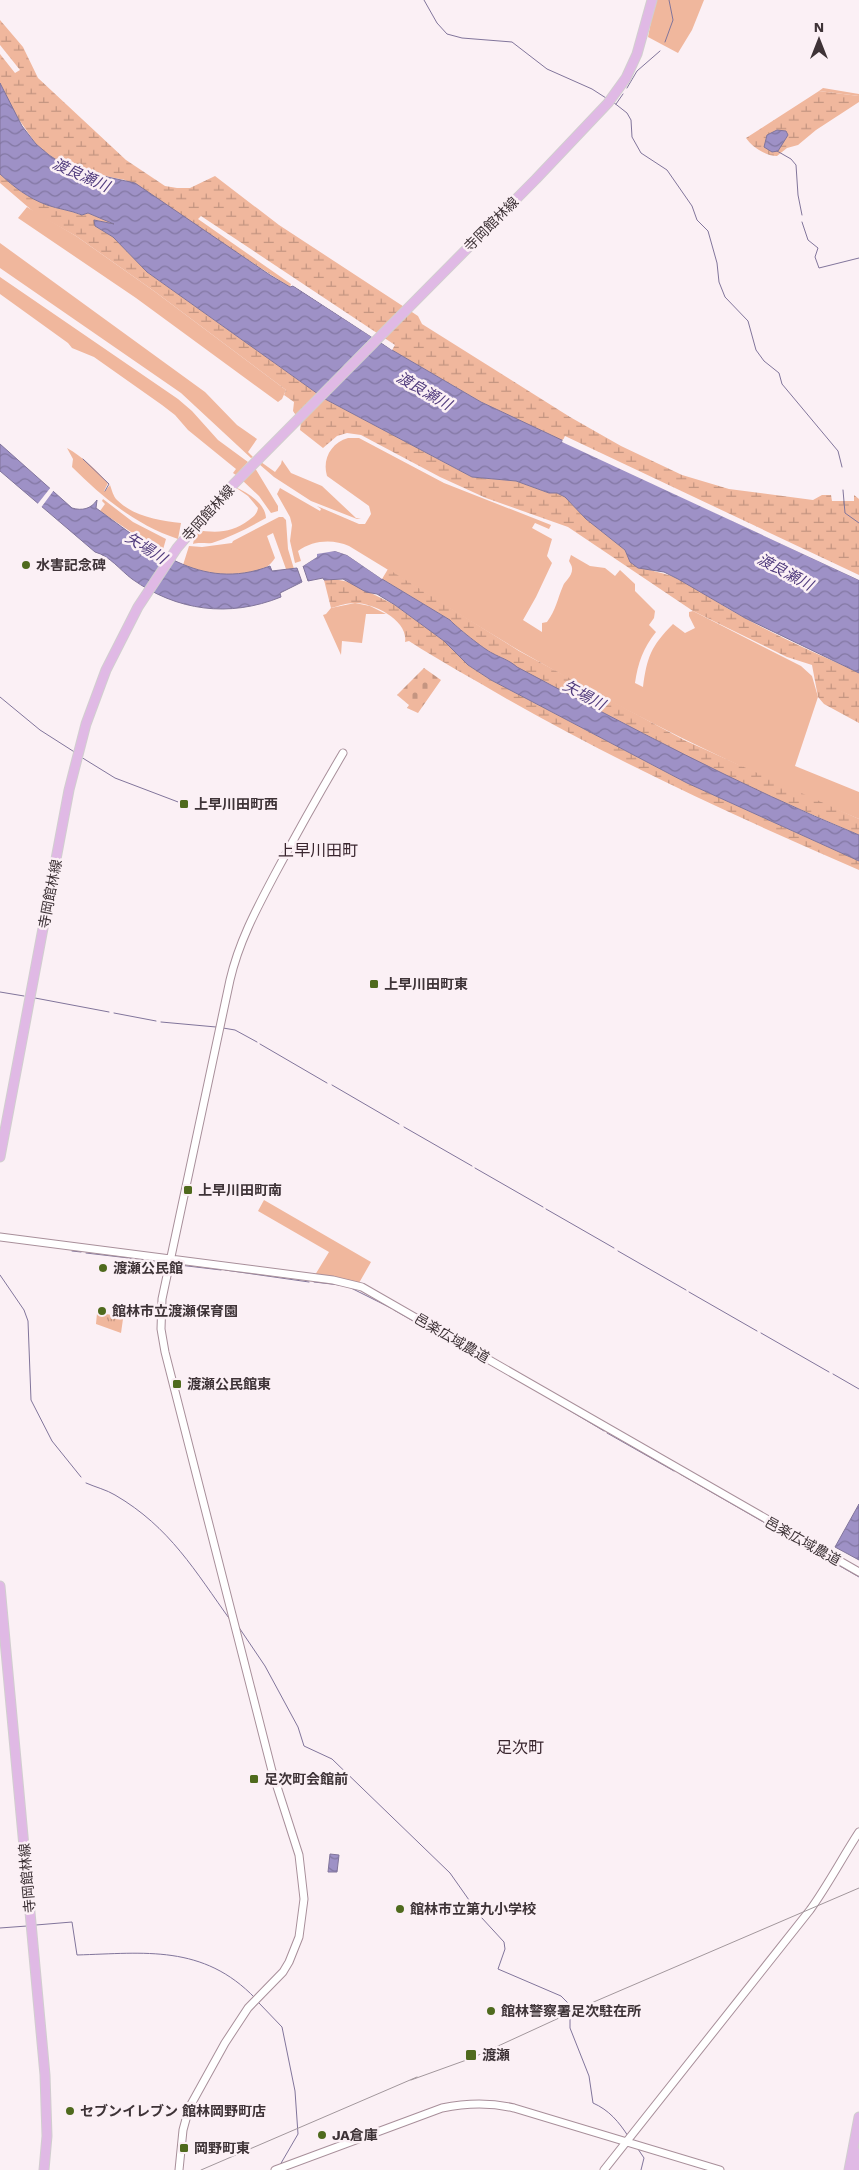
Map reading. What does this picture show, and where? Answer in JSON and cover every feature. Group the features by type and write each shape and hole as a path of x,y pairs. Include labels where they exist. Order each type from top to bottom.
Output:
{"main road":[{"name":"寺岡館林線","path":"0,1156 74,766 102,679 138,607 177,548 240,478 611,100 626,78 637,54 652,0"},
{"name":"寺岡館林線","path":"0,1586 45,2075 47,2136 44,2170"},
{"path":"849,2170 859,2117"},
{"path":"856,2170 859,2153"}],"street":[{"path":"179,2170 184,2123 195,2094 248,2008 283,1972 289,1962 299,1937 304,1899 299,1854 272,1771 165,1352 161,1311 170,1259 230,980 239,947 293,839 343,753"},
{"name":"邑楽広域農道","path":"0,1237 340,1281 370,1291 859,1572"},
{"path":"604,2170 813,1906 859,1832"},
{"path":"275,2170 442,2108 485,2103 514,2108 720,2170"}],"green space":[{"path":"655,0 704,0 692,30 678,53 648,37"},
{"path":"0,20 23,47 38,78 126,160 165,186 190,188 215,176 279,225 418,316 422,324 570,417 621,446 682,475 729,489 813,500 822,495 831,495 832,501 854,501 854,495 859,499 859,575 565,436 562,442 481,402 392,350 395,345 201,216 198,219 291,284 290,287 125,180 89,173 64,165 36,144 13,111 0,83 0,54 15,73 20,70 0,45"},
{"path":"823,88 859,94 859,96 819,91"},
{"path":"819,91 859,96 859,102 816,130 798,145 787,148 777,156 760,150 746,138"},
{"path":"0,174 22,192 40,202 81,215 88,213 117,225 95,220 95,226 113,237 147,272 325,399 472,477 516,481 565,497 586,519 625,550 633,562 647,569 676,578 759,626 859,673 859,723 824,704 818,697 812,665 787,657 693,611 568,527 486,498 440,477 361,435 347,433 337,436 323,448 300,430 301,422 293,411 294,402 284,395 286,390 154,291 76,236 35,213 0,183"},
{"path":"27,207 76,236 154,291 286,390 282,399 278,402 136,298 18,218"},
{"path":"0,243 205,392 237,425 257,439 248,452 253,457 251,458 181,393 0,268"},
{"path":"0,277 178,399 192,411 218,440 248,462 236,475 233,473 236,469 188,430 175,415 162,405 94,357 72,348 68,343 0,294"},
{"path":"359,438 444,483 551,525 549,529 535,523 532,528 552,539 547,556 552,563 523,620 542,632 542,623 547,622 550,618 563,586 572,571 569,561 571,555 590,566 605,568 615,576 620,570 635,584 635,591 655,611 654,618 649,625 656,632 642,656 635,683 643,687 651,652 673,624 685,633 695,628 689,616 689,612 693,611 801,666 812,676 818,697 795,766 859,792 859,819 730,761 603,697 498,638 349,546 336,542 310,545 298,551 301,561 295,563 290,541 292,525 290,517 277,494 280,488 320,511 321,509 317,506 359,524 365,524 371,514 369,506 327,476 326,464 329,452 342,440"},
{"path":"67,448 99,473 108,483 104,491 110,485 114,495 123,506 147,517 181,523 178,539 148,526 108,500 72,467 73,459"},
{"path":"282,460 291,473 322,486 356,518 361,519 357,519 311,501 274,477 259,464 261,462 275,472"},
{"path":"255,468 278,506 278,511 271,513 259,496 242,480"},
{"path":"235,487 250,495 259,503 263,508 266,518 219,541 193,544 196,530 218,532 230,530 243,524 256,513 258,508 248,496"},
{"path":"103,499 133,522 166,539 162,553 100,511 105,504 102,501"},
{"path":"279,517 283,517 286,520 288,549 294,569 286,569 273,533 267,536 275,558 257,572 245,575 219,574 183,565 189,546 202,547 232,543"},
{"path":"388,569 519,651 684,740 859,819 859,835 728,778 491,653 450,620 382,579"},
{"path":"334,579 349,582 395,605 444,641 468,665 491,680 687,783 859,861 859,870 681,789 550,723 409,641 405,642 405,634 396,620 380,609 354,603 331,608 324,580"},
{"path":"355,603 370,606 386,614 366,614 362,643 342,641 341,655 323,615 331,608"},
{"path":"424,668 441,680 418,713 407,708 409,705 397,695"},
{"path":"264,1200 371,1262 359,1283 315,1275 329,1252 258,1211"},
{"path":"97,1313 121,1316 123,1319 121,1333 96,1324"}],"water":[{"name":"渡良瀬川","path":"0,83 22,126 36,144 64,165 89,173 135,183 270,275 290,287 293,286 392,350 481,402 859,580 859,673 745,618 664,572 638,568 630,562 625,550 586,519 565,497 516,481 472,477 325,399 147,272 113,237 95,226 94,220 114,224 88,213 82,215 47,205 22,192 0,174"},
{"path":"777,130 786,131 788,135 778,151 772,152 764,147 767,135"},
{"name":"矢場川","path":"0,444 72,508 86,508 97,500 96,508 156,551 177,562 198,570 221,574 245,573 270,566 272,571 297,568 302,582 280,593 281,597 262,604 223,609 185,604 149,590 132,579 110,560 95,552 0,471"},
{"path":"335,551 347,555 382,579 450,620 483,647 517,667 643,734 728,776 859,835 859,861 687,783 491,680 468,665 444,641 377,594 366,592 343,579 324,580 323,578 308,581 303,566 317,557 316,554"},
{"path":"859,1504 859,1560 835,1547"},
{"path":"330,1854 339,1855 337,1872 328,1872"}],"pier":[{"path":"291,284 295,284 393,348 392,350 379,341 322,399 315,395 372,337"},
{"path":"563,439 836,566 859,577 859,580 562,442"},
{"path":"51,487 54,490 40,509 36,506"},
{"path":"326,548 336,548 348,553 383,577 382,579 347,555 335,551 317,554 317,557 303,566 302,563 314,556 315,552"}],"waterway":[{"path":"424,0 437,23 447,34 462,38 512,42 547,69 592,89 606,98"},
{"path":"665,42 673,20 669,0"},
{"path":"627,88 637,71 660,51"},
{"path":"616,104 623,94"},
{"path":"613,102 627,113 631,120 632,137 641,153 667,170 692,206 697,220 708,231 717,263 719,282 725,297 748,321 756,350 764,361 779,373 782,384 838,451 842,467"},
{"path":"777,151 791,159 796,165 798,195 802,215"},
{"path":"802,222 808,240 818,248 815,257 819,268 859,258"},
{"path":"83,459 109,484 105,491"},
{"path":"843,490 845,513 859,523"},
{"path":"0,697 40,730 76,753"},
{"path":"81,757 115,778 186,805"},
{"path":"0,992 24,996"},
{"path":"35,998 109,1012"},
{"path":"114,1013 156,1021"},
{"path":"161,1022 216,1027"},
{"path":"223,1028 235,1030 257,1042"},
{"path":"260,1044 327,1083"},
{"path":"332,1085 399,1124"},
{"path":"404,1127 472,1166"},
{"path":"475,1168 543,1207"},
{"path":"546,1209 614,1248"},
{"path":"72,1251 81,1252"},
{"path":"618,1251 686,1290"},
{"path":"86,1253 146,1260"},
{"path":"150,1260 162,1262"},
{"path":"179,1265 221,1270"},
{"path":"225,1270 309,1282"},
{"path":"0,1275 24,1310 28,1321 31,1400 52,1441 81,1477"},
{"path":"314,1282 340,1285"},
{"path":"351,1288 391,1308"},
{"path":"689,1292 757,1331"},
{"path":"394,1310 462,1349"},
{"path":"761,1333 829,1372"},
{"path":"465,1350 533,1389"},
{"path":"833,1374 859,1389"},
{"path":"537,1391 604,1431"},
{"path":"607,1433 674,1471"},
{"path":"680,1474 859,1577"},
{"path":"86,1483 115,1495 151,1521 180,1551 231,1621"},
{"path":"238,1626 265,1666 298,1727 304,1746 332,1759 450,1873 481,1917 504,1942 505,1949 498,1969 561,1996 570,2005 570,2028 589,2076 593,2103 613,2117 628,2136"},
{"path":"36,1925 72,1922 77,1955 149,1953 194,1960 215,1968 235,1981 255,1998"},
{"path":"0,1928 27,1926"},
{"path":"259,2003 282,2027 295,2091 298,2134 280,2165"},
{"path":"638,2149 644,2158 641,2170"}],"railway":[{"path":"411,2080 472,2058 596,2001 859,1888"},
{"path":"201,2170 417,2077"}],"place":[{"name":"水害記念碑","path":"26,565"},
{"name":"上早川田町西","path":"184,804"},
{"name":"上早川田町東","path":"374,984"},
{"name":"上早川田町南","path":"188,1190"},
{"name":"渡瀬公民館","path":"103,1268"},
{"name":"館林市立渡瀬保育園","path":"102,1311"},
{"name":"渡瀬公民館東","path":"177,1384"},
{"name":"足次町会館前","path":"254,1779"},
{"name":"館林市立第九小学校","path":"400,1909"},
{"name":"館林警察署足次駐在所","path":"491,2011"},
{"name":"渡瀬","path":"471,2055"},
{"name":"セブンイレブン 館林岡野町店","path":"70,2111"},
{"name":"JA倉庫","path":"322,2135"},
{"name":"岡野町東","path":"184,2148"}],"district":[{"name":"上早川田町","path":"318,850"},
{"name":"足次町","path":"520,1747"}]}
